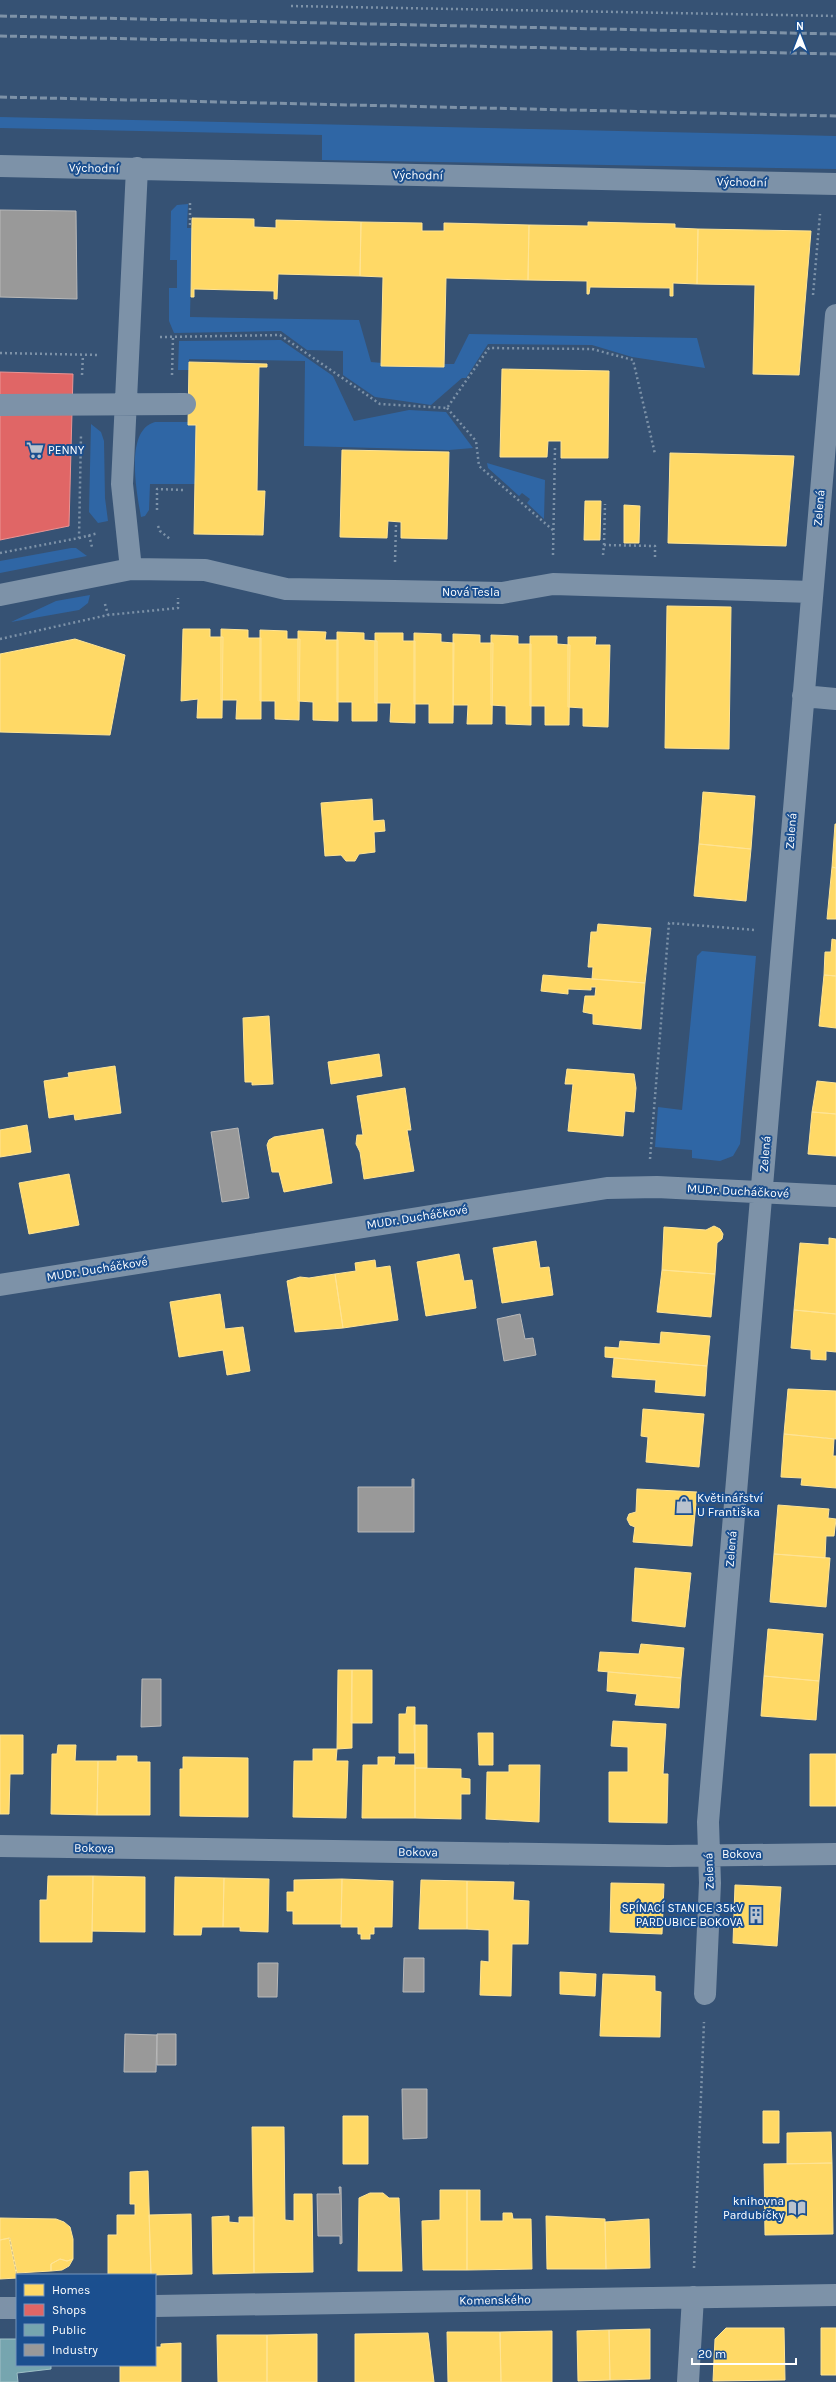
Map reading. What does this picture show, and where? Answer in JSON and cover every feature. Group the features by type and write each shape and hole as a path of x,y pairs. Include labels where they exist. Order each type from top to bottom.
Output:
{"street":[{"name":"Východní","path":"0,166 836,184"},
{"path":"131,569 122,484 127,405 137,168"},
{"name":"Zelená","path":"705,1994 710,1883 708,1814 836,314"},
{"path":"0,405 82,406 185,404"},
{"name":"Nová Tesla","path":"0,595 131,569 205,570 286,589 502,593 553,584 812,592"},
{"path":"0,606 24,590"},
{"path":"803,696 836,698"},
{"name":"MUDr. Ducháčkové","path":"0,1285 607,1188 657,1187 836,1196"},
{"name":"Bokova","path":"0,1846 708,1855 836,1854"},
{"name":"Komenského","path":"156,2306 836,2296"},
{"path":"688,2382 693,2297"},
{"path":"0,2308 16,2308"}],"path":[{"path":"291,6 836,16"},
{"path":"190,197 190,225"},
{"path":"160,330 160,345"},
{"path":"160,337 280,335 380,404 447,408 476,441 479,466 554,531"},
{"path":"172,379 173,337"},
{"path":"447,408 489,348 592,349 633,360 655,454"},
{"path":"0,353 129,356"},
{"path":"79,538 83,355"},
{"path":"553,584 555,448"},
{"path":"604,545 605,504"},
{"path":"157,519 160,531 164,536 178,539"},
{"path":"394,592 396,524"},
{"path":"0,553 89,535"},
{"path":"0,639 108,615 178,608"},
{"path":"650,1159 669,923 761,930"},
{"path":"693,2297 705,1994"}],"shaded area":[{"path":"0,117 836,136 836,169 322,160 322,135 0,128"},
{"path":"188,204 187,228 192,228 190,317 359,320 371,362 382,363 382,366 443,367 444,364 454,364 469,334 697,338 705,368 632,357 592,345 488,344 466,378 462,378 431,405 375,397 343,375 343,351 307,350 281,331 174,333 169,321 169,288 177,288 177,260 170,260 171,211 177,205"},
{"path":"281,340 333,376 354,421 409,410 446,412 473,448 449,450 304,446 305,361 189,359 189,370 178,370 179,341"},
{"path":"155,422 196,422 195,484 150,484 149,510 145,516 141,517 135,479 136,450 139,437 145,427"},
{"path":"91,424 101,432 104,441 105,498 108,521 98,523 89,512"},
{"path":"487,463 545,480 544,519 527,503 530,499 522,493 519,496 488,468"},
{"path":"76,548 87,556 0,573 0,561"},
{"path":"90,595 88,603 79,610 11,622 56,601"},
{"path":"702,951 756,956 740,1144 733,1156 720,1161 692,1158 692,1150 655,1147 658,1107 682,1110 697,956"}],"building: Homes":[{"path":"192,218 254,219 254,227 276,228 276,220 361,222 360,276 278,274 277,299 274,299 274,291 194,289 194,297 191,297"},
{"path":"361,222 422,223 422,231 444,231 444,223 529,225 528,280 446,278 444,367 381,366 383,277 360,276"},
{"path":"588,222 675,224 675,228 698,229 697,284 673,283 673,296 670,296 670,288 590,287 589,294 587,294 587,281 528,280 529,225 588,226"},
{"path":"698,229 811,231 799,375 753,374 755,285 697,284"},
{"path":"189,362 267,364 267,367 259,367 257,491 265,491 263,535 194,534 196,425 188,425"},
{"path":"502,369 609,371 608,458 561,458 561,441 548,441 547,457 500,457"},
{"path":"342,450 449,452 447,539 401,538 401,522 388,521 387,538 340,537"},
{"path":"670,453 794,456 786,546 668,543"},
{"path":"585,501 601,501 600,540 584,540"},
{"path":"624,505 640,506 639,543 624,543"},
{"path":"667,606 731,607 729,749 665,748"},
{"path":"183,629 210,629 210,637 223,637 222,718 197,718 198,699 181,701"},
{"path":"221,629 248,630 248,638 261,638 261,719 236,719 237,700 221,700"},
{"path":"260,630 287,631 287,639 300,639 299,720 275,719 275,701 260,701"},
{"path":"298,631 326,632 325,640 338,640 338,721 313,720 313,702 298,701"},
{"path":"337,632 364,633 364,640 377,641 377,721 352,721 352,702 337,702"},
{"path":"375,633 403,633 403,641 415,641 415,723 390,722 391,703 375,703"},
{"path":"414,633 441,634 441,642 454,643 453,723 429,723 429,704 414,704"},
{"path":"453,634 480,635 480,643 493,643 492,724 467,724 468,705 453,705"},
{"path":"491,635 518,636 518,644 531,644 531,725 506,724 506,706 491,705"},
{"path":"530,636 557,636 557,644 570,645 569,725 545,725 545,706 530,706"},
{"path":"568,637 596,637 595,645 610,645 608,727 583,726 583,708 568,707"},
{"path":"75,639 125,655 110,735 0,732 0,654"},
{"path":"703,792 755,796 751,849 699,844"},
{"path":"372,799 373,821 384,820 385,831 374,832 375,852 359,854 355,861 346,861 341,855 325,856 321,803"},
{"path":"836,824 836,868 832,867"},
{"path":"699,844 751,849 746,901 694,896"},
{"path":"832,867 836,868 836,919 827,919"},
{"path":"598,924 651,928 645,983 592,979 593,967 588,967 591,932 597,932"},
{"path":"832,939 836,940 836,976 824,975 825,952 831,952"},
{"path":"543,975 645,983 641,1029 593,1024 593,1014 583,1012 585,996 595,996 596,987 591,987 591,990 568,989 568,994 541,991"},
{"path":"824,975 836,976 836,1028 819,1026"},
{"path":"269,1016 273,1084 252,1085 252,1082 245,1082 243,1018"},
{"path":"379,1054 382,1076 331,1084 328,1062"},
{"path":"115,1066 121,1113 75,1120 74,1114 49,1118 44,1081 69,1077 68,1073"},
{"path":"567,1069 634,1074 636,1088 634,1112 625,1111 623,1136 568,1131 573,1084 565,1084"},
{"path":"817,1081 836,1083 836,1114 812,1112"},
{"path":"405,1088 411,1130 407,1130 414,1171 364,1179 360,1152 356,1144 357,1135 363,1135 357,1096"},
{"path":"812,1112 836,1114 836,1156 808,1154"},
{"path":"27,1125 31,1152 0,1157 0,1130"},
{"path":"323,1129 332,1183 284,1192 279,1172 272,1172 267,1145 269,1140 274,1137"},
{"path":"69,1174 79,1225 29,1234 19,1183"},
{"path":"714,1226 720,1229 723,1234 722,1239 717,1243 715,1274 662,1270 664,1227 706,1230"},
{"path":"829,1238 836,1239 836,1314 794,1310 800,1243 829,1245"},
{"path":"536,1241 540,1268 549,1267 553,1295 502,1303 493,1248"},
{"path":"459,1254 464,1281 472,1280 476,1308 426,1316 417,1262"},
{"path":"375,1260 376,1268 390,1266 398,1320 343,1328 335,1274 356,1271 355,1263"},
{"path":"662,1270 715,1274 711,1317 657,1312"},
{"path":"335,1274 343,1328 295,1332 287,1281 300,1277 309,1278"},
{"path":"220,1294 225,1329 243,1327 250,1371 227,1375 223,1350 179,1357 170,1302"},
{"path":"794,1310 836,1314 836,1352 826,1351 826,1360 811,1359 811,1350 791,1348"},
{"path":"661,1332 710,1336 707,1366 605,1357 605,1347 619,1348 620,1341 660,1344"},
{"path":"614,1358 707,1366 705,1396 655,1392 656,1380 612,1377"},
{"path":"788,1389 836,1391 836,1439 784,1434"},
{"path":"643,1409 704,1414 699,1467 646,1462 648,1437 641,1436"},
{"path":"784,1434 834,1439 833,1456 836,1456 836,1488 801,1485 802,1478 781,1477"},
{"path":"637,1489 697,1492 692,1546 633,1542 635,1527 630,1525 627,1519 629,1514 636,1512"},
{"path":"778,1505 829,1509 828,1518 836,1519 834,1536 826,1536 825,1558 774,1554"},
{"path":"774,1554 830,1558 826,1607 770,1602"},
{"path":"635,1568 691,1573 685,1627 632,1621"},
{"path":"768,1629 823,1634 819,1681 764,1676"},
{"path":"641,1644 684,1648 681,1678 598,1671 600,1652 639,1654"},
{"path":"338,1670 352,1670 352,1748 337,1749"},
{"path":"352,1670 372,1670 372,1723 351,1723"},
{"path":"608,1672 681,1678 679,1708 635,1705 637,1694 607,1691"},
{"path":"764,1676 819,1681 816,1720 761,1716"},
{"path":"407,1707 415,1707 415,1753 399,1753 399,1714 406,1714"},
{"path":"613,1721 666,1724 663,1774 668,1774 667,1823 609,1822 609,1772 628,1772 628,1747 611,1746"},
{"path":"414,1725 427,1725 427,1768 415,1768"},
{"path":"478,1733 493,1733 493,1765 479,1765"},
{"path":"0,1735 23,1735 23,1774 10,1774 9,1814 0,1814"},
{"path":"58,1745 76,1745 75,1761 98,1761 97,1815 51,1814 52,1754 57,1754"},
{"path":"313,1749 337,1749 336,1761 348,1761 346,1818 293,1817 294,1761 313,1761"},
{"path":"810,1754 836,1754 836,1806 810,1806"},
{"path":"117,1756 137,1756 137,1762 150,1762 150,1815 97,1815 98,1761 117,1761"},
{"path":"183,1757 248,1758 248,1817 180,1816 180,1769 183,1769"},
{"path":"378,1757 395,1757 394,1765 415,1765 415,1818 362,1818 363,1765 378,1765"},
{"path":"509,1765 540,1765 539,1822 486,1819 487,1772 509,1772"},
{"path":"415,1768 461,1769 461,1778 470,1779 470,1794 461,1794 461,1819 415,1818"},
{"path":"48,1876 93,1876 92,1942 40,1942 40,1900 47,1900"},
{"path":"93,1876 145,1877 145,1932 92,1931"},
{"path":"175,1877 224,1878 223,1927 202,1927 201,1935 174,1935"},
{"path":"224,1878 269,1879 268,1932 240,1931 240,1927 223,1927"},
{"path":"342,1879 393,1881 392,1927 374,1927 374,1934 370,1934 370,1939 361,1939 361,1934 358,1934 358,1927 341,1927"},
{"path":"342,1879 341,1924 293,1924 293,1911 287,1911 287,1892 294,1892 294,1880"},
{"path":"421,1880 467,1881 467,1929 419,1929"},
{"path":"467,1881 514,1882 513,1900 529,1901 528,1944 512,1944 511,1996 480,1995 481,1961 489,1962 489,1930 467,1929"},
{"path":"611,1883 664,1884 662,1934 610,1932"},
{"name":"SPÍNACÍ STANICE 35kV PARDUBICE BOKOVA","path":"735,1885 781,1887 777,1946 733,1943"},
{"path":"560,1972 596,1974 595,1996 560,1994"},
{"path":"603,1974 655,1976 655,1991 661,1992 660,2037 600,2036"},
{"path":"763,2111 779,2111 779,2143 763,2143"},
{"path":"343,2116 368,2116 368,2164 343,2164"},
{"path":"252,2127 284,2127 285,2220 294,2221 294,2194 312,2194 313,2272 254,2273"},
{"path":"831,2132 832,2163 787,2164 787,2133"},
{"path":"832,2163 833,2234 765,2235 764,2164"},
{"path":"148,2171 151,2274 108,2274 108,2235 117,2235 117,2215 135,2215 135,2204 130,2204 130,2172"},
{"path":"440,2190 467,2190 467,2270 423,2270 422,2221 440,2220"},
{"path":"467,2190 480,2190 480,2221 503,2221 503,2213 512,2213 513,2219 531,2219 532,2269 467,2270"},
{"path":"370,2193 383,2193 389,2198 399,2198 402,2271 358,2271 359,2198"},
{"path":"191,2214 192,2274 151,2274 149,2215"},
{"path":"229,2216 229,2222 239,2223 239,2217 254,2217 254,2273 213,2274 212,2217"},
{"path":"546,2216 605,2219 606,2269 547,2269"},
{"path":"0,2218 56,2219 64,2222 70,2227 73,2239 73,2259 67,2261 60,2259 51,2264 51,2271 17,2273 10,2238 0,2240"},
{"path":"649,2219 650,2268 606,2269 605,2222"},
{"path":"9,2238 16,2278 0,2279 0,2240"},
{"path":"60,2259 67,2261 73,2259 69,2266 62,2270 51,2271 51,2264"},
{"path":"726,2328 784,2328 785,2380 713,2381 715,2339"},
{"path":"821,2328 836,2328 836,2375 821,2375"},
{"path":"650,2329 650,2379 610,2380 609,2330"},
{"path":"609,2330 610,2380 578,2381 577,2331"},
{"path":"552,2331 552,2382 501,2382 500,2332"},
{"path":"447,2332 500,2332 501,2382 448,2382"},
{"path":"428,2333 434,2382 355,2382 355,2334"},
{"path":"317,2334 317,2382 267,2382 267,2335"},
{"path":"217,2335 267,2335 267,2382 218,2382"},
{"path":"181,2343 181,2382 120,2382 120,2366 156,2366 156,2347 161,2347 161,2344"}],"building: Shops":[{"name":"PENNY","path":"0,372 73,374 69,526 0,540"}],"building: Public":[{"path":"0,2339 16,2339 16,2366 51,2366 51,2369 17,2373 18,2382 0,2382"}],"building: Industry":[{"path":"0,210 76,211 77,299 0,297"},
{"path":"238,1128 249,1198 222,1202 211,1132"},
{"path":"520,1314 525,1339 533,1338 536,1355 504,1361 497,1319"},
{"path":"412,1479 414,1479 414,1532 358,1532 358,1487 412,1487"},
{"path":"142,1679 161,1679 161,1726 141,1727"},
{"path":"404,1958 424,1958 424,1992 403,1992"},
{"path":"258,1963 278,1963 277,1997 258,1997"},
{"path":"125,2034 157,2035 156,2072 124,2072"},
{"path":"157,2034 176,2034 176,2065 157,2065"},
{"path":"402,2089 427,2089 427,2138 403,2139"},
{"path":"339,2187 341,2187 342,2243 340,2244 340,2236 318,2236 317,2194 340,2194"}],"railway":[{"path":"0,16 836,34"},
{"path":"0,36 836,54"},
{"path":"0,97 836,116"}],"place":[{"name":"PENNY","path":"35,450"},
{"name":"Květinářství U Františka","path":"684,1505"},
{"name":"SPÍNACÍ STANICE 35kV PARDUBICE BOKOVA","path":"756,1915"},
{"name":"knihovna Pardubičky","path":"797,2208"}]}
